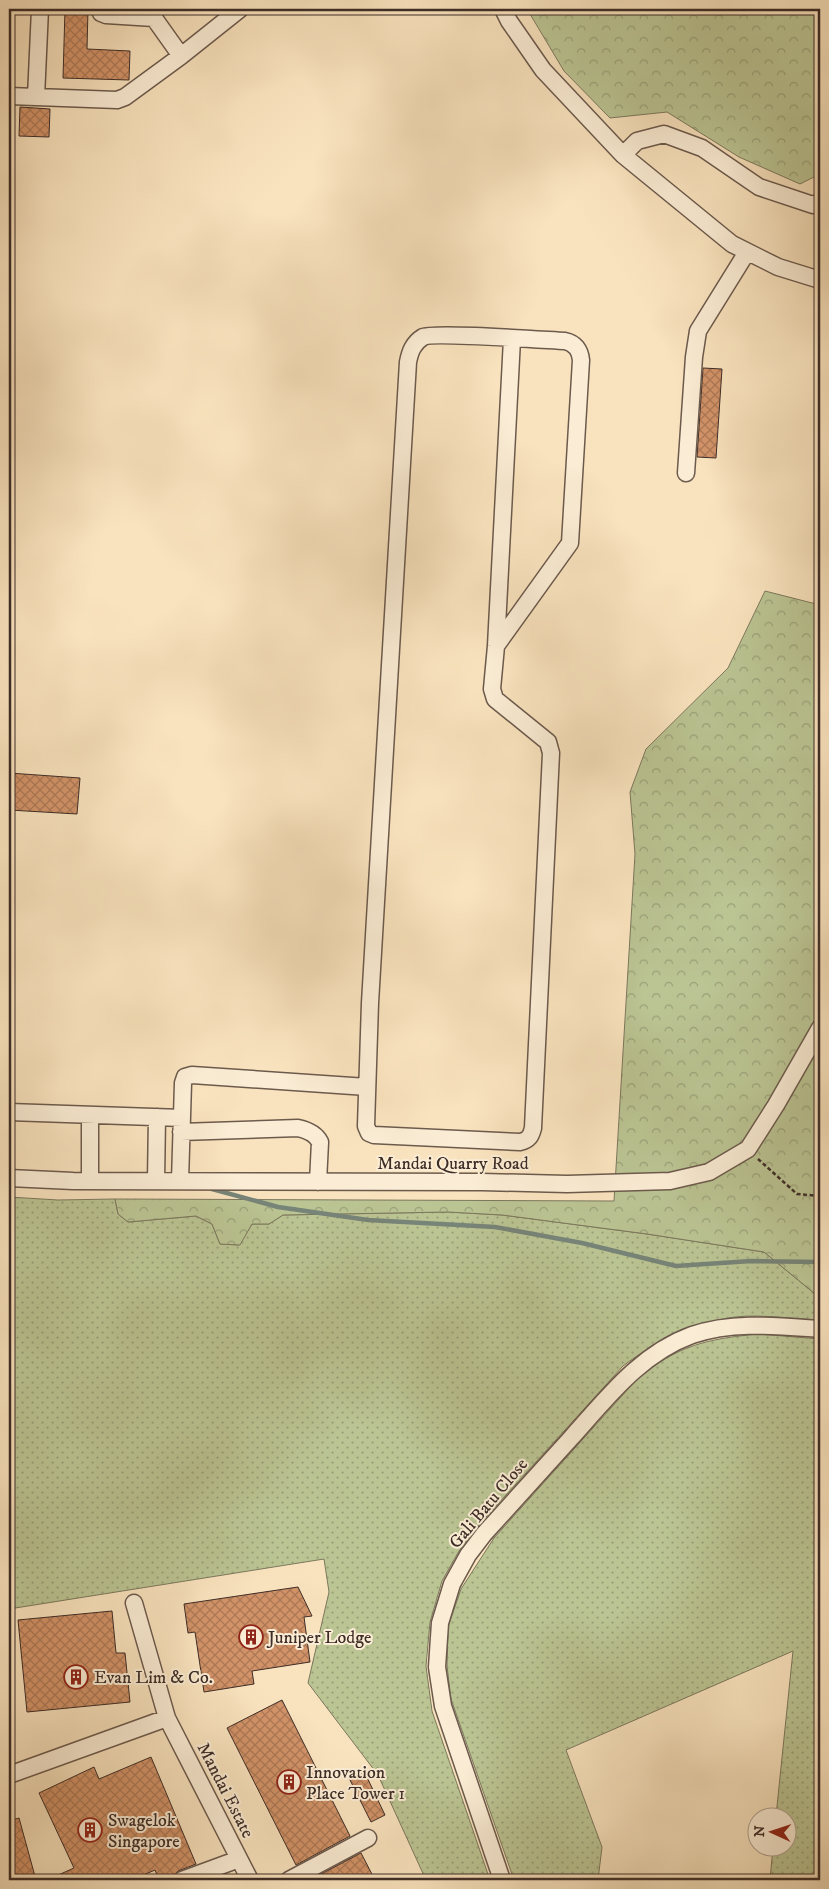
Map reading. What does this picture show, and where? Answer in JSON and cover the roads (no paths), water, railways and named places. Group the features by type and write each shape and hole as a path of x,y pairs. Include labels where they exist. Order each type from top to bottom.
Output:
{"street":[{"path":"36,98 40,9"},
{"path":"100,9 101,13 106,15 155,14 181,56"},
{"path":"9,96 117,100 181,56 240,9"},
{"path":"503,9 509,21 543,70 624,155 732,244 778,267 820,280"},
{"path":"624,155 637,141 664,134 702,148 759,186 813,205 820,202"},
{"path":"686,473 694,357 698,331 747,252"},
{"path":"496,646 570,543 582,360 580,353 570,342 512,339 425,336 411,350 408,362 370,1003 366,1126 369,1133 374,1135 520,1142 530,1136 533,1128 551,753 548,742 495,699 492,689 496,646 512,339"},
{"name":"Mandai Quarry Road","path":"9,1178 90,1181 567,1184 670,1181 709,1172 748,1149 776,1105 820,1028"},
{"path":"180,1181 183,1083 186,1077 192,1075 367,1087"},
{"path":"9,1112 156,1117 182,1125 298,1128 318,1137 320,1142 318,1182"},
{"path":"90,1116 90,1181"},
{"path":"156,1117 156,1181"},
{"name":"Gali Batu Close","path":"502,1880 443,1706 437,1667 440,1623 452,1584 468,1555 484,1534 631,1371 665,1347 693,1335 720,1328 758,1325 820,1329"},
{"name":"Mandai Estate","path":"134,1604 167,1718 250,1880"},
{"path":"9,1775 167,1718"},
{"path":"291,1879 368,1838"},
{"path":"182,1880 239,1859"}],"waterway":[{"path":"212,1189 278,1207 368,1220 495,1227 582,1243 676,1266 751,1261 820,1262"}],"place":[{"name":"Juniper Lodge","path":"251,1637"},
{"name":"Evan Lim & Co.","path":"76,1677"},
{"name":"Innovation Place Tower 1","path":"289,1782"},
{"name":"Swagelok Singapore","path":"90,1830"}]}
